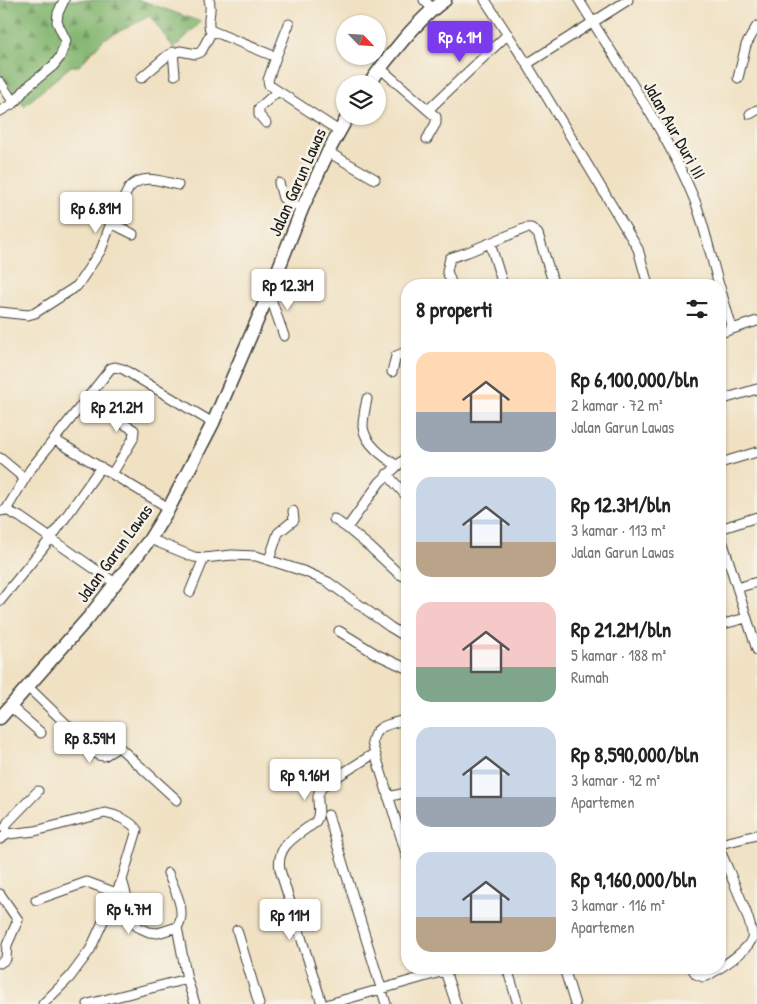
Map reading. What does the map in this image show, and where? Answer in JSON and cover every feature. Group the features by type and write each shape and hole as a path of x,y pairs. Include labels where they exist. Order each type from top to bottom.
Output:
{"main road":[{"path":"375,75 428,4 445,0"},
{"name":"Jalan Garun Lawas","path":"4,710 28,686 89,617 150,539 169,508 214,423 302,210 342,125"}],"street":[{"path":"0,111 14,103 27,87 60,58 66,40 57,22 58,13 64,0"},
{"path":"208,0 211,8 209,27 212,31 276,58"},
{"path":"485,0 527,64 638,248 646,279"},
{"name":"Jalan Aur Duri III","path":"579,0 679,166 695,202 718,279"},
{"path":"527,64 628,0"},
{"path":"289,24 268,80 270,86 339,130"},
{"path":"738,78 746,45 757,26"},
{"path":"141,78 163,58 173,52 180,51 192,54 201,52 212,31"},
{"path":"428,110 508,34"},
{"path":"173,52 175,75"},
{"path":"380,68 435,116 436,121 428,138"},
{"path":"0,82 14,103"},
{"path":"266,123 259,115 259,108 278,91"},
{"path":"328,152 375,179"},
{"path":"0,312 35,313 77,286 101,250 111,224 129,188 138,181 147,178 178,185"},
{"path":"279,183 283,198 302,210"},
{"path":"111,224 133,234"},
{"path":"450,279 447,271 450,258 526,228 535,230 538,234 552,279"},
{"path":"490,243 502,279"},
{"path":"269,293 284,336"},
{"name":"Jalan Aur Duri III","path":"726,308 732,329"},
{"path":"726,331 757,321"},
{"path":"392,372 396,356 401,354"},
{"path":"115,583 20,517 3,511 24,478 106,372 115,367 123,369 214,423"},
{"path":"726,398 757,389"},
{"path":"367,400 363,426 365,434 380,454 396,465"},
{"path":"85,401 134,430 133,439 112,474"},
{"path":"55,440 169,508"},
{"path":"726,461 757,452"},
{"path":"0,458 24,478"},
{"path":"347,528 375,488 401,461"},
{"path":"0,600 51,538 101,467"},
{"path":"387,474 401,490"},
{"path":"269,560 278,532 294,520 293,511"},
{"path":"726,528 757,517"},
{"path":"334,519 370,547 401,575"},
{"path":"150,539 187,555 204,558 246,555 306,572 328,582 401,634"},
{"path":"726,553 757,649"},
{"path":"190,592 204,558"},
{"path":"737,588 757,582"},
{"path":"726,624 746,618"},
{"path":"340,631 370,650 401,666"},
{"path":"28,686 98,755 104,756 120,748 177,800"},
{"path":"4,710 41,733"},
{"path":"401,721 376,730 372,743 401,837"},
{"path":"322,1004 280,870 280,858 282,850 289,840 315,824 318,819 317,800 320,789 375,753"},
{"path":"38,791 8,822 4,837 105,814 115,815 134,826 137,830 122,880 90,950 70,977 43,1004"},
{"path":"388,797 401,794"},
{"path":"328,815 386,1004"},
{"path":"726,843 757,835"},
{"path":"726,865 748,918 752,930 752,938 749,944 726,963"},
{"path":"168,873 182,915 177,927 187,979 195,1004"},
{"path":"122,880 135,924 138,927 149,932 158,933 177,927"},
{"path":"36,900 87,882 116,894"},
{"path":"0,894 18,920 7,945 6,958 0,963"},
{"path":"237,930 259,1004"},
{"path":"329,1004 428,974"},
{"path":"447,974 456,1004"},
{"path":"509,974 518,1004"},
{"path":"566,974 575,1004"},
{"path":"696,974 703,977 710,974"},
{"path":"88,1004 187,979"}],"green space":[{"path":"0,0 140,0 201,22 174,48 150,16 104,39 79,66 71,66 24,106 0,74"}]}
